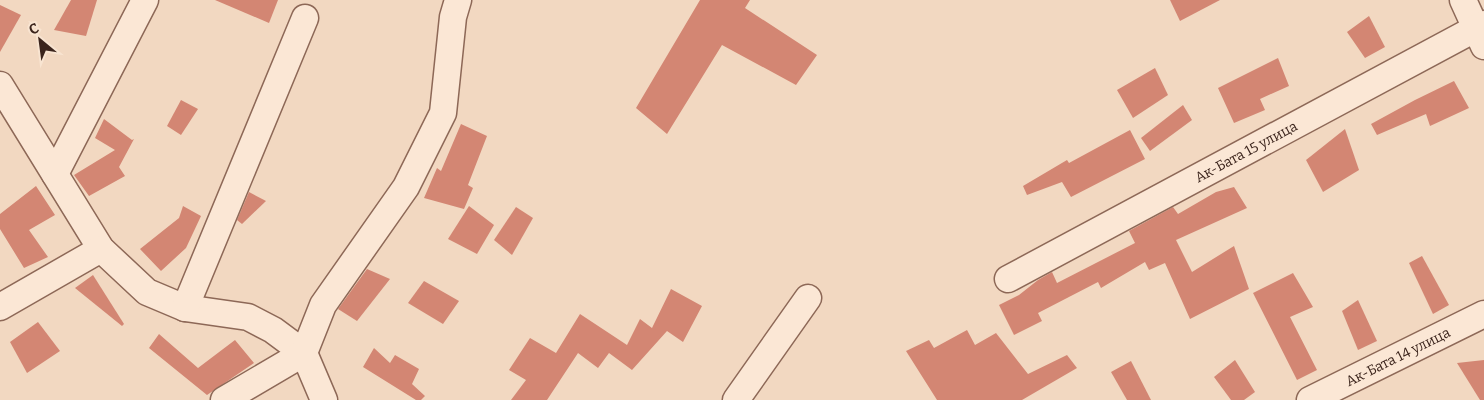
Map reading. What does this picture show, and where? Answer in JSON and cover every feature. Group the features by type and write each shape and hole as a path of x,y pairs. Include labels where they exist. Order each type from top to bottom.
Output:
{"street":[{"path":"55,174 145,0"},
{"path":"224,400 304,353 323,305 406,187 443,113 453,17 458,0"},
{"path":"1463,0 1481,33"},
{"path":"185,308 305,18"},
{"name":"Ак-Бата 15 улица","path":"1008,279 1481,33"},
{"path":"0,84 101,250 147,292 185,308 248,317 273,330 304,353 324,400"},
{"path":"0,308 101,250"},
{"path":"736,400 808,298"},
{"name":"Ак-Бата 14 улица","path":"1310,400 1484,314"}],"building":[{"path":"71,0 97,0 86,36 54,30"},
{"path":"215,0 278,0 269,23"},
{"path":"700,0 750,0 745,8 817,55 796,85 722,45 667,134 636,108"},
{"path":"1170,0 1220,0 1180,21"},
{"path":"0,5 21,15 0,52"},
{"path":"1369,16 1385,47 1365,58 1347,32"},
{"path":"1278,58 1289,86 1260,99 1265,110 1234,123 1218,88"},
{"path":"1155,68 1168,95 1133,118 1117,90"},
{"path":"1454,81 1469,108 1430,126 1426,114 1377,135 1371,124"},
{"path":"181,100 198,109 181,135 167,126"},
{"path":"1183,105 1192,120 1150,151 1141,138"},
{"path":"104,119 132,140 134,139 119,167 125,176 89,196 74,175 115,150 95,138"},
{"path":"461,124 487,136 468,185 473,188 464,209 424,198 437,168 441,171"},
{"path":"1345,129 1359,170 1323,192 1306,160"},
{"path":"1130,130 1145,159 1071,197 1062,182 1027,195 1023,186 1067,160 1069,163"},
{"path":"36,186 55,215 29,230 48,257 24,268 0,229 0,214"},
{"path":"1234,187 1247,208 1176,240 1192,272 1234,246 1249,289 1190,319 1165,263 1149,270 1145,262 1101,288 1098,282 1038,313 1042,321 1014,335 999,305 1019,295 1052,272 1057,283 1135,243 1129,231 1173,207 1178,214 1216,192"},
{"path":"249,192 266,201 242,224 237,220"},
{"path":"183,206 201,216 186,248 161,271 140,249 179,218"},
{"path":"469,206 494,225 477,254 448,239"},
{"path":"516,207 533,218 512,255 494,240"},
{"path":"1422,256 1449,305 1433,314 1409,263"},
{"path":"367,269 390,279 357,321 338,309"},
{"path":"1293,273 1313,307 1290,317 1317,370 1297,380 1253,293"},
{"path":"93,275 124,324 122,326 75,288"},
{"path":"424,281 459,301 443,324 408,303"},
{"path":"671,289 702,306 683,342 667,331 632,370 609,353 598,368 578,353 547,400 511,400 526,380 509,370 530,338 556,353 580,314 627,345 640,319 652,328"},
{"path":"1358,300 1377,341 1358,350 1342,311"},
{"path":"38,322 60,351 27,373 10,342"},
{"path":"967,330 975,345 996,333 1028,374 1067,355 1077,368 1022,400 937,400 906,351 929,340 934,348"},
{"path":"159,334 198,368 235,340 254,363 207,395 149,348"},
{"path":"374,348 390,363 395,355 419,369 412,384 425,396 421,400 416,400 363,367"},
{"path":"1235,360 1255,392 1244,400 1231,400 1214,377"},
{"path":"1484,360 1484,400 1480,400 1457,363"},
{"path":"1131,361 1151,400 1127,400 1111,372"}]}
